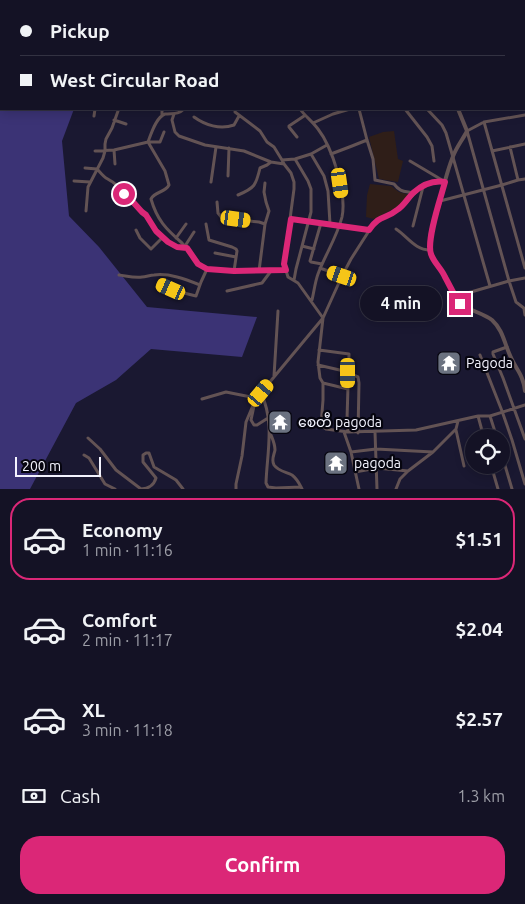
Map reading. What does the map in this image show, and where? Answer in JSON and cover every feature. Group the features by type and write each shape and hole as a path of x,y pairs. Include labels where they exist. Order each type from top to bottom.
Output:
{"street":[{"path":"94,116 95,110"},
{"path":"162,110 162,116"},
{"path":"148,142 160,116 174,114 183,110"},
{"path":"301,110 304,116 319,129 337,166 342,200 342,216 332,244 317,275 312,301"},
{"path":"331,110 333,114"},
{"path":"313,124 333,114 347,110"},
{"path":"359,110 366,140 373,159 375,180 394,184 398,189 413,193"},
{"path":"406,110 432,146 434,161"},
{"path":"428,110 445,131 490,286"},
{"path":"458,110 467,131 509,281 516,302 524,308 525,315"},
{"path":"86,211 88,187 105,151 106,139 118,111"},
{"path":"235,112 260,131 267,142 274,147 291,173 294,182 291,219 284,264 288,277 298,283 323,318 324,324 318,365 323,384 321,425 326,429 358,433 416,430 478,416 490,416 525,405"},
{"path":"174,114 172,120 178,136 205,145 229,148 270,162 284,164"},
{"path":"525,115 484,122 467,131 453,156 430,241 430,250 436,264 441,269 460,304 491,319 501,331 512,360 522,376 525,391"},
{"path":"194,118 217,127 228,127 234,125 239,116"},
{"path":"297,137 289,126 304,116"},
{"path":"114,120 126,124"},
{"path":"484,122 525,268"},
{"path":"95,151 114,150 148,142 160,142 164,132"},
{"path":"331,154 366,140"},
{"path":"148,142 165,171 169,185 150,199 163,225 186,247 198,264 207,269 234,271 286,270"},
{"path":"282,160 295,159 311,154 326,144"},
{"path":"492,151 525,144"},
{"path":"211,182 216,146"},
{"path":"510,147 518,180"},
{"path":"228,176 229,148"},
{"path":"114,150 115,164"},
{"path":"311,154 324,176 328,192 330,224"},
{"path":"294,280 311,212 308,181 295,159"},
{"path":"410,161 445,182"},
{"path":"238,195 251,190 255,185 260,168 270,162"},
{"path":"85,168 97,169 105,178 112,180 120,192 146,215 156,231 168,242 177,247 186,247"},
{"path":"235,489 242,456 246,422 254,403 323,318 342,276 369,230 378,219 397,211 413,193 423,186 437,180 445,182"},
{"path":"440,200 518,180 525,180"},
{"path":"74,182 90,182"},
{"path":"259,271 265,224 269,211 264,192 265,183"},
{"path":"413,226 423,186"},
{"path":"217,202 218,213 222,218 265,224"},
{"path":"291,219 369,230"},
{"path":"321,223 310,261 322,264"},
{"path":"176,238 186,224"},
{"path":"206,224 209,240 234,248 237,251 234,271"},
{"path":"136,230 140,238 150,249 164,237"},
{"path":"396,230 404,234 417,247 423,250 430,250"},
{"path":"186,247 194,232"},
{"path":"302,246 314,248"},
{"path":"215,253 236,257"},
{"path":"320,268 342,276"},
{"path":"160,284 176,291 196,296 207,269"},
{"path":"227,291 262,283 272,271"},
{"path":"119,275 134,278 154,275 171,276 200,285"},
{"path":"460,304 464,294 525,278"},
{"path":"274,377 278,311"},
{"path":"507,348 492,354 525,439"},
{"path":"319,350 349,354 346,432 359,489"},
{"path":"480,355 502,411 525,484"},
{"path":"318,365 358,377 358,433"},
{"path":"323,384 348,389"},
{"path":"202,399 226,392 251,397 260,394"},
{"path":"260,394 264,400 269,418 270,432 266,483 268,487 301,488 293,476 276,468 274,464 274,443 270,432"},
{"path":"254,403 251,420 254,425 269,418"},
{"path":"478,416 482,429"},
{"path":"490,416 494,429"},
{"path":"458,421 456,430 464,466"},
{"path":"396,489 400,479 408,471 433,452 456,430"},
{"path":"375,432 377,489"},
{"path":"88,438 100,449 116,470 141,489 146,489 152,485 156,478 143,462 143,455 146,453 149,453 151,456 154,467 176,480 183,489"},
{"path":"351,452 376,450 433,452"},
{"path":"84,455 89,458 105,484 114,489"},
{"path":"355,472 377,468 408,471"},
{"path":"494,474 498,489"},
{"path":"508,474 512,489"}],"shaded area":[{"path":"0,110 74,110 62,141 69,216 99,247 147,307 257,317 242,357 151,349 116,380 76,403 30,489 0,489"},
{"path":"394,131 398,159 403,161 398,182 379,179 369,137 383,132"},
{"path":"370,184 391,186 399,192 410,195 397,207 374,219 366,217 367,195"}],"place":[{"name":"Pagoda","path":"449,363"},
{"name":"စေတီ pagoda","path":"280,422"},
{"name":"pagoda","path":"336,463"}],"route":[{"path":"124,194 146,215 156,231 177,247 187,248 202,268 234,271 286,270 284,264 291,219 369,230 378,219 397,211 413,193 423,186 437,180 445,182 430,241 430,250 436,264 441,269 460,304"}]}
